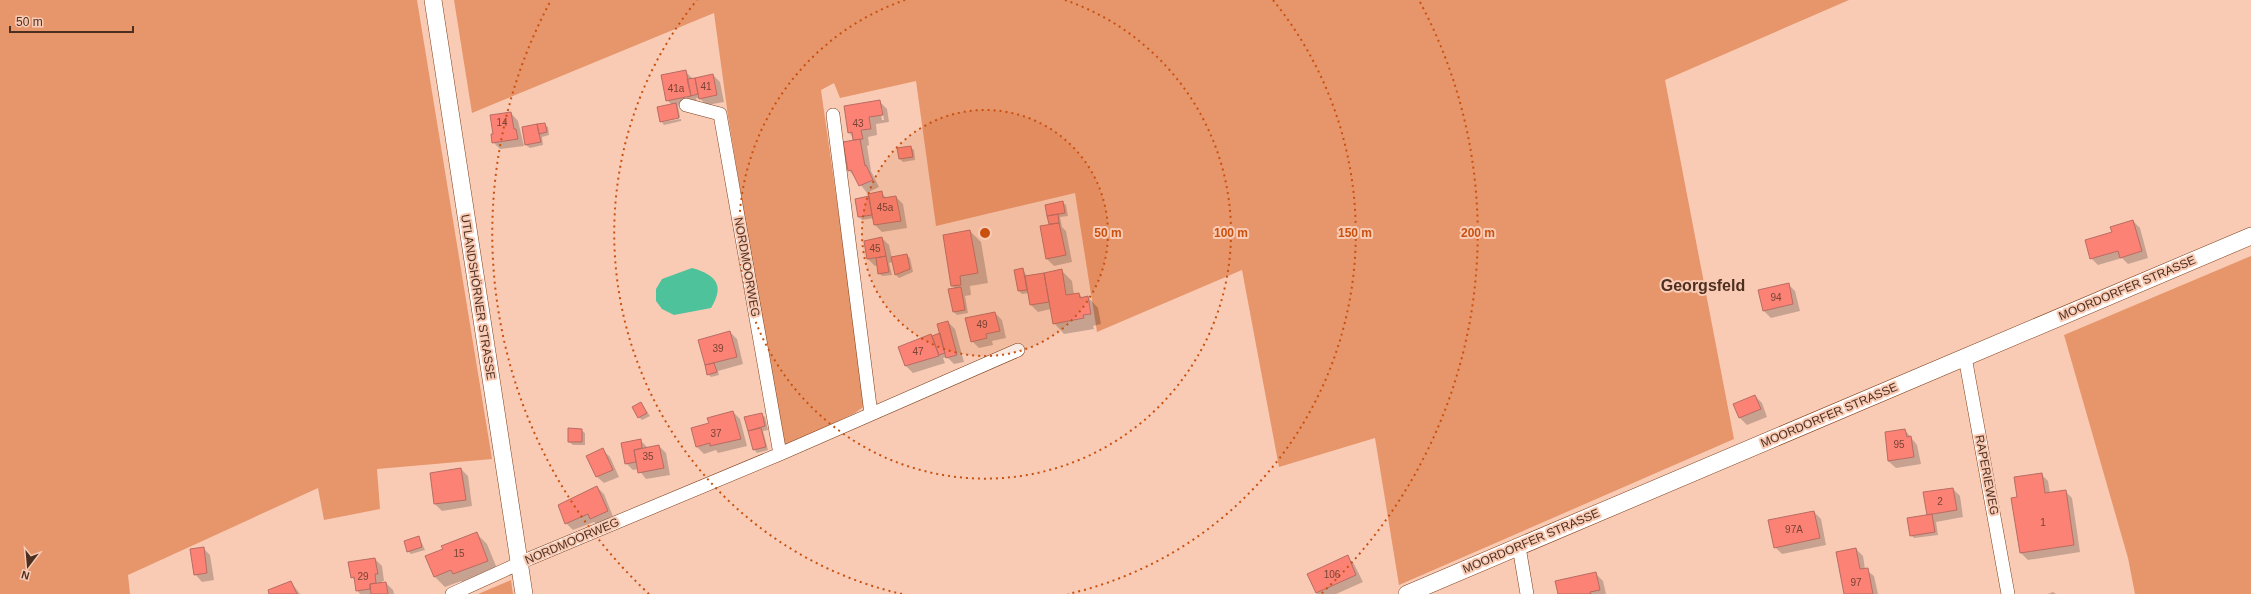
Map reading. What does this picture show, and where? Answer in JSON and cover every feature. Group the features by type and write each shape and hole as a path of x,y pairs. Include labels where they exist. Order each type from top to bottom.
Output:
{"street":[{"name":"UTLANDSHÖRNER STRASSE","path":"433,0 524,594"},
{"name":"NORDMOORWEG","path":"686,105 720,114 780,454"},
{"path":"832,115 871,414"},
{"name":"MOORDORFER STRASSE","path":"1407,594 2251,236"},
{"name":"NORDMOORWEG","path":"452,594 519,563 780,454 1018,350"},
{"name":"RAPERIEWEG","path":"1964,357 2008,594"},
{"path":"1519,546 1527,594"}],"shaded area":[{"path":"0,0 417,0 492,459 377,469 380,509 324,520 318,488 128,575 130,594 0,594"},
{"path":"454,0 1849,0 1665,80 1734,439 1399,585 1375,438 1279,467 1242,270 1097,332 1075,193 936,226 916,81 840,98 834,83 821,90 866,405 855,413 783,447 728,116 714,13 472,113"},
{"path":"2251,256 2251,594 2135,594 2128,558 2064,335"},
{"path":"692,268 707,274 716,282 717,293 711,308 674,315 662,309 656,301 656,289 662,279"},
{"path":"511,580 513,594 478,594"}],"building":[{"path":"686,70 691,96 666,101 661,75"},
{"path":"713,74 717,95 699,99 695,78"},
{"path":"695,78 698,94 691,96 687,79"},
{"path":"880,100 883,115 869,117 871,129 861,130 863,139 853,140 852,132 848,133 844,106"},
{"path":"676,103 679,118 660,122 657,107"},
{"path":"511,112 514,129 516,129 518,139 492,143 491,134 493,134 490,115"},
{"path":"545,123 547,132 539,134 537,124"},
{"path":"537,124 541,142 525,145 522,127"},
{"path":"860,139 865,166 866,165 873,180 859,186 851,170 848,171 843,142"},
{"path":"911,146 913,157 899,159 897,148"},
{"path":"882,191 883,198 896,196 901,221 874,225 868,194"},
{"path":"869,196 872,215 858,217 855,199"},
{"path":"1063,201 1065,213 1047,216 1045,205"},
{"path":"1058,214 1059,223 1049,224 1047,216"},
{"path":"2133,220 2142,251 2120,258 2118,251 2090,259 2085,240 2112,232 2110,227"},
{"path":"1059,223 1066,255 1046,259 1040,226"},
{"path":"970,230 978,273 960,276 961,285 951,286 943,235"},
{"path":"882,237 886,256 867,259 864,241"},
{"path":"907,254 910,269 895,275 891,257"},
{"path":"886,256 889,272 878,274 876,258"},
{"path":"1023,268 1027,290 1018,291 1014,270"},
{"path":"1062,269 1066,295 1079,293 1080,298 1088,296 1091,314 1083,315 1084,318 1053,324 1044,273"},
{"path":"1044,273 1049,302 1030,305 1025,276"},
{"path":"1789,283 1793,304 1763,311 1758,290"},
{"path":"961,287 965,310 953,312 948,289"},
{"path":"995,312 1000,331 986,334 987,338 971,342 965,318"},
{"path":"948,321 957,355 946,358 937,324"},
{"path":"730,331 737,357 705,365 698,340"},
{"path":"940,333 945,353 939,355 932,336"},
{"path":"931,334 939,356 905,366 898,347"},
{"path":"714,363 717,372 707,375 705,365"},
{"path":"1755,395 1761,409 1739,418 1733,404"},
{"path":"641,402 647,413 638,418 632,407"},
{"path":"733,411 741,439 710,446 710,443 696,447 691,428 709,423 707,418"},
{"path":"762,413 765,426 748,431 744,417"},
{"path":"568,428 582,429 582,442 568,442"},
{"path":"761,428 766,447 753,450 748,431"},
{"path":"1905,429 1907,437 1911,436 1914,457 1888,461 1885,432"},
{"path":"641,439 642,448 634,450 636,462 625,464 621,443"},
{"path":"659,445 664,468 638,473 634,450"},
{"path":"603,448 613,470 596,477 586,456"},
{"path":"461,468 466,500 434,504 430,473"},
{"path":"2042,473 2045,493 2066,490 2074,545 2020,553 2011,498 2017,497 2014,477"},
{"path":"597,486 608,511 590,519 588,514 565,524 558,505"},
{"path":"1953,488 1957,510 1927,515 1923,492"},
{"path":"1814,511 1820,538 1774,548 1768,520"},
{"path":"1932,514 1935,532 1910,536 1907,518"},
{"path":"477,532 488,561 453,574 451,570 434,577 425,556 443,549 441,546"},
{"path":"419,536 422,547 407,552 404,541"},
{"path":"204,547 207,573 194,575 190,549"},
{"path":"1856,548 1860,569 1868,568 1873,594 1844,594 1836,552"},
{"path":"1348,555 1356,575 1316,593 1307,574"},
{"path":"375,558 378,574 375,574 376,583 370,584 370,589 356,591 354,577 351,578 348,562"},
{"path":"1596,572 1600,590 1590,592 1591,594 1558,594 1555,581"},
{"path":"291,581 297,594 269,594 268,590"},
{"path":"386,582 388,594 371,594 370,584"}],"district":[{"name":"Georgsfeld","path":"1703,285"}]}
